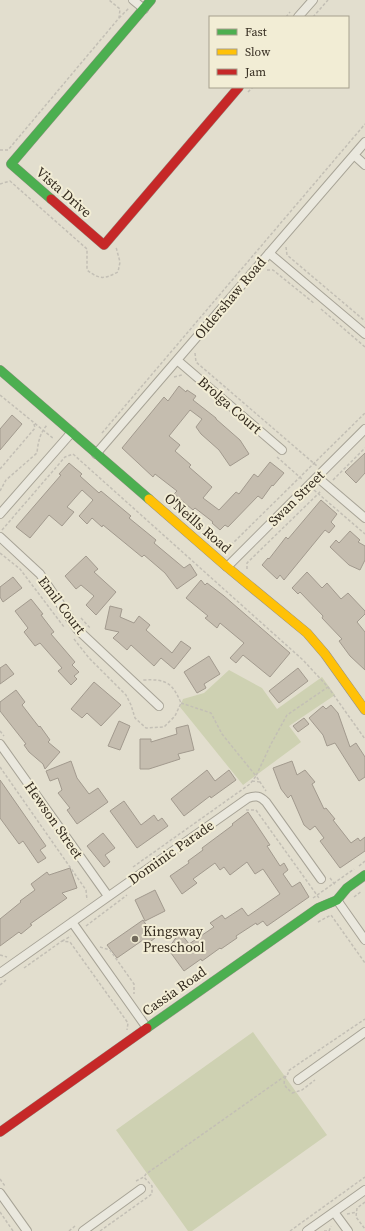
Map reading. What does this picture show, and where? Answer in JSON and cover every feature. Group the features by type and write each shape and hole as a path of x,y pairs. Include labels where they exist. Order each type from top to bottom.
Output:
{"street":[{"name":"Vista Drive","path":"151,0 11,164 104,246 238,88"},
{"path":"299,16 313,0"},
{"path":"134,1 144,9"},
{"name":"Oldershaw Road","path":"96,454 365,142"},
{"path":"354,155 365,165"},
{"path":"269,252 365,334"},
{"name":"Brolga Court","path":"177,360 282,450"},
{"name":"O'Neills Road","path":"0,370 227,567 307,633 325,654 365,710"},
{"name":"Swan Street","path":"227,567 365,429"},
{"path":"0,514 72,432"},
{"path":"320,474 327,485 365,518"},
{"name":"Emil Court","path":"0,537 40,574 77,629 159,706"},
{"name":"Hewson Street","path":"0,744 108,896"},
{"name":"Dominic Parade","path":"1,971 248,798 255,796 261,797 266,802 321,879"},
{"name":"Cassia Road","path":"0,1132 318,908 340,897 347,888 365,875"},
{"path":"340,897 365,940"},
{"path":"72,922 147,1028"},
{"path":"298,1080 365,1032"},
{"path":"83,1231 141,1189"},
{"path":"307,1231 365,1190"},
{"path":"0,1193 27,1231"},
{"path":"334,1212 348,1231"}],"path":[{"path":"109,0 120,9 119,18"},
{"path":"314,16 328,0"},
{"path":"0,150 8,150 134,1"},
{"path":"98,437 365,124"},
{"path":"286,246 287,255 365,320"},
{"path":"266,270 273,270 365,347"},
{"path":"194,354 196,362 314,463 320,474"},
{"path":"0,395 61,444"},
{"path":"221,547 231,545 365,413"},
{"path":"0,491 6,480 37,453 38,442 43,430 54,416"},
{"path":"0,469 35,428 34,423"},
{"path":"247,569 247,563 365,448"},
{"path":"0,532 65,457 73,454 303,660 328,687 365,739"},
{"path":"131,869 250,784 256,776 287,715 328,687"},
{"path":"181,703 211,713 222,734 269,794"},
{"path":"0,767 86,890 87,900 103,889"},
{"path":"252,781 260,782"},
{"path":"244,810 256,810 365,963"},
{"path":"330,877 340,897"},
{"path":"354,897 365,889"},
{"path":"89,931 85,925 130,893"},
{"path":"318,921 332,915"},
{"path":"19,972 62,941 70,942 128,1023 127,1030"},
{"path":"97,942 100,947 110,950 114,955 134,984 134,994 137,999"},
{"path":"0,955 7,957 3,959"},
{"path":"0,985 6,980"},
{"path":"134,1183 288,1074 288,1071 365,1019"},
{"path":"290,1231 365,1177"},
{"path":"365,1202 357,1208 356,1217 365,1229"},
{"path":"0,1212 13,1231"},
{"path":"68,1231 80,1222"},
{"path":"324,1231 330,1231"}],"green space":[{"path":"229,670 262,688 277,709 322,677 335,695 289,726 301,742 243,785 180,707 183,699 204,693"},
{"path":"253,1032 327,1135 192,1231 188,1231 116,1130"}],"building":[{"path":"179,386 186,392 187,390 196,396 193,400 240,440 249,454 230,466 219,450 201,434 196,427 202,419 190,410 169,436 180,445 175,451 191,465 189,467 212,487 203,498 219,510 236,492 239,494 254,474 258,477 270,462 284,473 273,486 272,485 262,499 258,496 228,527 225,525 220,530 212,523 213,522 195,508 193,510 174,494 177,491 155,474 153,477 122,448 164,397 168,401"},
{"path":"12,415 22,424 0,450 0,429"},
{"path":"365,453 365,473 356,483 345,472"},
{"path":"69,463 82,474 80,476 99,493 101,491 131,516 129,518 156,540 154,543 184,568 190,564 197,575 177,589 165,573 144,555 142,557 103,525 102,527 92,518 87,524 79,516 93,500 82,490 67,507 74,512 62,526 49,515 30,538 16,527 61,475 59,474"},
{"path":"321,500 337,514 331,522 335,526 329,533 325,530 284,580 280,575 277,579 262,565 268,558 269,559 286,537 288,539"},
{"path":"350,531 360,540 358,542 365,546 365,560 360,570 349,565 330,547 336,540 339,543"},
{"path":"86,556 98,569 94,572 116,592 96,615 86,605 94,596 81,585 76,589 65,576"},
{"path":"307,572 322,588 327,583 341,599 348,593 365,611 365,614 357,622 365,632 365,670 350,656 339,641 342,639 322,618 323,616 300,592 298,594 292,588"},
{"path":"13,577 22,588 3,602 0,597 0,587"},
{"path":"201,580 205,585 207,583 224,596 290,653 270,677 243,655 236,663 230,658 244,643 220,623 217,628 205,618 208,616 186,598"},
{"path":"31,599 43,614 41,615 54,632 51,634 75,662 72,665 79,672 74,676 77,679 71,685 58,671 62,668 40,643 35,646 24,632 28,628 15,611"},
{"path":"110,606 122,609 120,617 134,623 139,616 150,625 146,630 172,653 181,641 191,648 174,669 161,658 154,666 131,645 127,650 113,638 119,632 105,629"},
{"path":"209,656 220,674 204,684 206,688 197,693 184,672"},
{"path":"6,664 14,674 0,684 0,668"},
{"path":"298,668 308,681 279,703 269,691"},
{"path":"94,682 121,705 101,726 87,713 82,718 71,709"},
{"path":"16,690 25,702 22,705 50,740 48,742 60,752 45,769 43,764 29,752 24,745 26,744 0,711 0,702"},
{"path":"331,705 338,713 350,747 356,743 365,757 365,777 359,781 335,743 327,746 323,735 309,718 323,706 326,709"},
{"path":"304,718 309,724 298,732 293,726"},
{"path":"119,721 130,726 120,750 108,746"},
{"path":"188,725 194,750 178,754 180,759 149,769 140,769 140,739 151,739 151,742 177,734 176,728"},
{"path":"71,761 77,778 89,794 98,788 108,802 77,824 67,810 70,808 58,793 62,790 58,778 50,781 46,771"},
{"path":"292,761 297,775 305,770 315,782 312,784 324,809 326,808 335,819 333,820 351,843 358,838 360,841 365,837 365,851 340,868 320,841 324,838 315,826 310,830 304,825 291,795 288,798 281,789 273,768"},
{"path":"207,770 215,781 229,770 236,780 211,798 210,796 184,816 171,799"},
{"path":"0,780 46,846 40,850 46,858 38,863 23,841 19,844 0,818"},
{"path":"124,801 141,825 154,815 158,821 162,818 168,826 137,848 110,811"},
{"path":"248,812 270,845 267,846 280,866 284,863 288,870 283,874 292,887 300,882 309,897 267,926 263,921 257,925 256,923 236,936 237,938 221,949 220,948 202,961 201,959 184,971 168,949 180,932 189,944 214,927 210,923 222,915 225,919 242,908 248,916 280,894 263,869 255,874 247,862 230,875 224,867 220,870 215,863 193,879 197,883 182,894 170,876 189,863 188,861 203,850 202,848"},
{"path":"103,833 115,848 105,855 110,862 104,867 87,846"},
{"path":"70,868 77,888 62,893 67,898 30,924 32,925 21,934 19,932 0,946 0,919 35,890 31,884 47,872 49,875"},
{"path":"155,890 165,911 145,921 135,900"},
{"name":"Kingsway Preschool","path":"143,920 155,938 146,945 143,940 117,958 107,945"}],"traffic: fast":[{"path":"51,199 11,164 151,0"},
{"path":"0,370 149,499"},
{"path":"147,1028 318,908 337,900 347,888 365,875"}],"traffic: slow":[{"path":"149,499 227,567 307,633 325,654 365,710"}],"traffic: jam":[{"path":"51,199 104,245 238,88"},
{"path":"0,1132 147,1028"}],"place":[{"name":"Kingsway Preschool","path":"135,939"}]}
